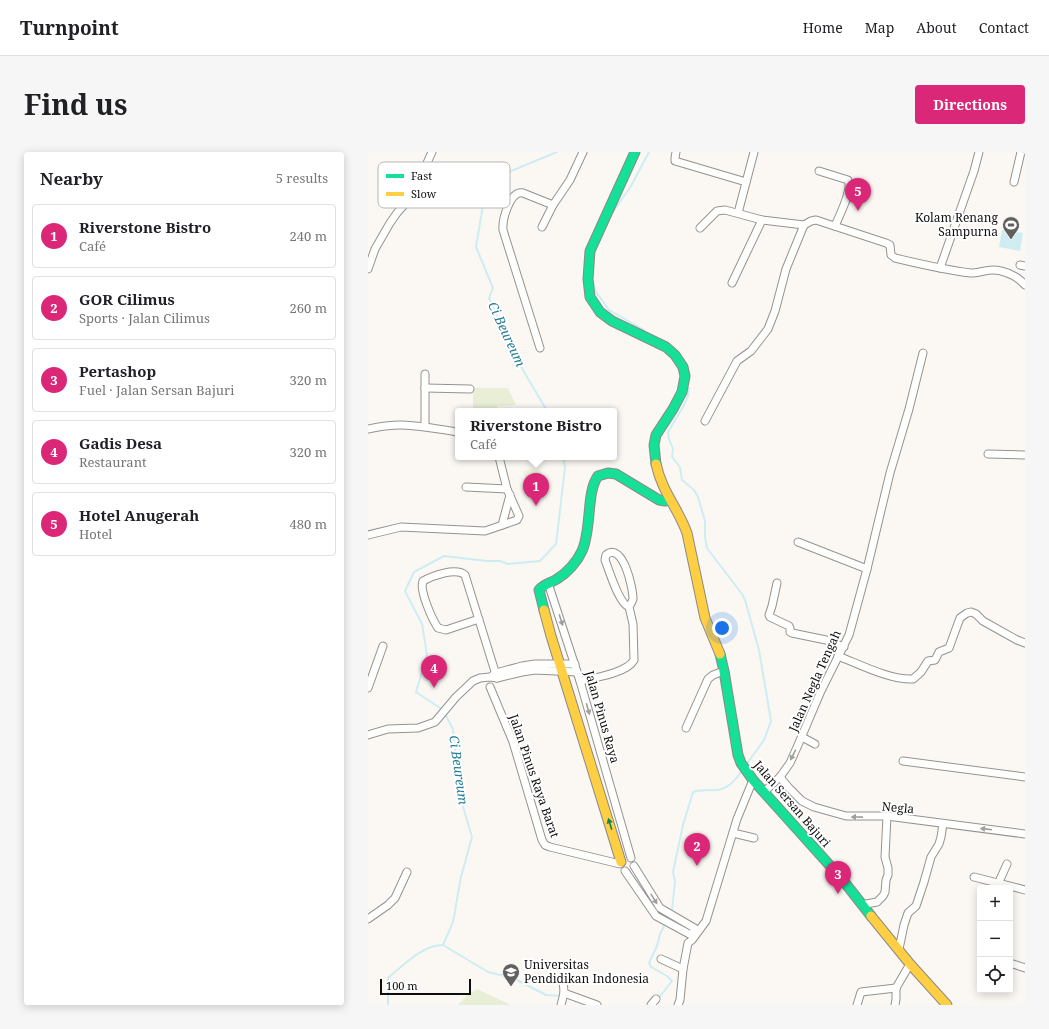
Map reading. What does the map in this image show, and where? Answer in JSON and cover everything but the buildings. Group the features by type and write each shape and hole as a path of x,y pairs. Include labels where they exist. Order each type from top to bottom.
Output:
{"main road":[{"name":"Jalan Sersan Bajuri","path":"634,152 590,251 587,269 589,293 596,306 606,317 661,344 678,358 684,371 685,384 682,396 656,434 654,445 656,464 663,487 685,527 705,618 718,648 724,672 738,755 753,780 842,879 910,964 947,1005"},
{"path":"545,585 558,578 572,565 584,546 591,502 591,489 598,477 608,473 616,474 659,500 665,501 669,499"},
{"name":"Jalan Pinus Raya","path":"545,585 539,593 621,863"}],"street":[{"path":"427,162 432,152"},
{"path":"542,227 553,205 570,180 583,152"},
{"path":"676,152 675,161 746,182"},
{"path":"738,212 754,152"},
{"path":"940,268 979,152"},
{"path":"1014,182 1021,152"},
{"path":"819,171 848,180 850,182 849,191 835,226"},
{"path":"510,202 515,194 523,193 553,205"},
{"path":"368,269 375,249 390,223 401,208"},
{"path":"508,208 502,225 502,230 540,348"},
{"path":"700,228 717,211 725,210 738,212 762,220 804,225 816,220 886,243 890,245 891,255 894,258 940,268 974,273 989,269 1001,271 1016,277 1025,285"},
{"path":"732,283 762,220"},
{"path":"706,421 737,361 751,351 768,329 775,310 786,269 804,225"},
{"name":"Jalan Negla Tengah","path":"764,792 780,777 790,763 821,692 849,635 890,473 909,409 923,353"},
{"path":"425,374 425,426"},
{"path":"425,388 470,389"},
{"path":"368,429 395,424 425,426 455,431"},
{"path":"988,454 1025,455"},
{"path":"368,536 401,527 485,531 518,520 519,518 508,492 500,460"},
{"path":"466,487 508,492"},
{"path":"502,525 508,492"},
{"path":"798,542 867,568"},
{"path":"580,681 618,671 633,662 633,624 629,607 632,600 632,591 624,562 616,553 609,553 606,555 605,560 621,600 626,606 629,607"},
{"path":"480,619 446,630 438,628 427,604 422,587 423,581 452,572 462,572 465,575 480,619 494,676"},
{"path":"777,583 769,615 770,617 789,626 792,634 826,640 844,647"},
{"name":"Jalan Pinus Raya","path":"545,585 575,664 634,866 660,908 696,928 692,935 656,916 625,871 621,868 621,863"},
{"path":"838,656 905,680 913,679 921,672 928,661 935,660 940,652 949,648 960,618 971,612 976,614 983,621 1025,643"},
{"path":"368,688 383,646"},
{"path":"368,735 388,729 418,728 435,722 456,697 473,681 480,678 535,670 562,668 575,664"},
{"path":"562,668 577,672"},
{"path":"686,728 708,679 713,674 724,672"},
{"name":"Jalan Pinus Raya Barat","path":"490,686 512,742 542,840 545,845 550,848 621,863"},
{"path":"570,693 582,689"},
{"path":"802,737 815,744"},
{"path":"902,761 1025,777"},
{"path":"592,767 603,763"},
{"name":"Negla","path":"780,777 802,800 814,807 846,816 887,816 1025,834"},
{"path":"678,1005 688,943 706,922 733,832 753,780"},
{"path":"601,797 612,793"},
{"path":"864,907 866,904 877,902 885,892 888,875 885,857 887,816"},
{"path":"899,949 908,913 916,906 931,857 939,844 943,824"},
{"path":"733,832 754,838"},
{"path":"621,863 624,858 631,858"},
{"path":"998,884 1007,864"},
{"path":"625,871 630,870 634,866"},
{"path":"368,919 388,905 395,898 407,872"},
{"path":"974,877 1025,890"},
{"path":"662,959 683,969"},
{"path":"895,1005 896,988 910,964"},
{"path":"1013,964 1025,968"},
{"path":"561,1005 564,993 563,977"},
{"path":"857,1005 861,992 896,988"},
{"path":"564,993 597,1005"}],"green space":[{"path":"473,388 508,388 516,405 497,406 497,408 473,408"},
{"path":"539,466 548,495 532,499 523,471"},
{"path":"477,989 511,1005 458,1005 467,995"}],"water":[{"name":"Kolam Renang Sampurna","path":"1002,230 1023,233 1020,251 999,247"}],"waterway":[{"name":"Ci Beureum","path":"510,172 557,152"},
{"path":"613,212 631,186 649,152"},
{"name":"Ci Beureum","path":"482,208 476,247 493,288 489,298 523,370 545,408"},
{"path":"592,278 596,292 609,310 644,330"},
{"path":"689,388 688,396 683,407 668,432 673,449 672,457 680,467 682,480 694,490 698,497 705,521 707,548 745,600 759,650 771,721 764,740 746,765"},
{"name":"Ci Beureum","path":"443,710 416,692 427,655 422,624 405,591 414,572 444,556 500,561 508,564 540,561 556,544 565,468 564,460"},
{"name":"Ci Beureum","path":"388,1005 388,978 421,952 428,948 443,945 453,922 461,877 472,837 459,793 453,729 445,714"},
{"path":"672,910 675,881 673,872 683,825 693,792 719,790 734,781 742,770"},
{"path":"658,999 672,981 667,976 651,967 649,963 664,926"},
{"path":"443,945 488,972 513,978 546,995 562,996"}],"traffic: fast":[{"path":"635,152 590,251 588,279 590,297 600,312 612,321 666,347 675,355 683,367 685,376 682,392 656,435 654,445 656,464"},
{"path":"544,610 539,590 543,586 564,574 575,563 582,551 587,532 592,491 598,476 608,473 616,474 659,500 665,501 669,499"},
{"path":"720,654 738,755 741,763 753,780 842,879 871,916"}],"traffic: slow":[{"path":"656,464 666,492 687,533 705,618 720,654"},
{"path":"544,610 621,862"},
{"path":"871,916 910,964 947,1005"}],"place":[{"name":"Hotel Anugerah","path":"858,211"},
{"name":"Kolam Renang Sampurna","path":"1011,240"},
{"name":"Riverstone Bistro","path":"536,506"},
{"name":"Gadis Desa","path":"434,688"},
{"name":"GOR Cilimus","path":"697,866"},
{"name":"Pertashop","path":"838,894"},
{"name":"Universitas Pendidikan Indonesia","path":"511,987"}]}
